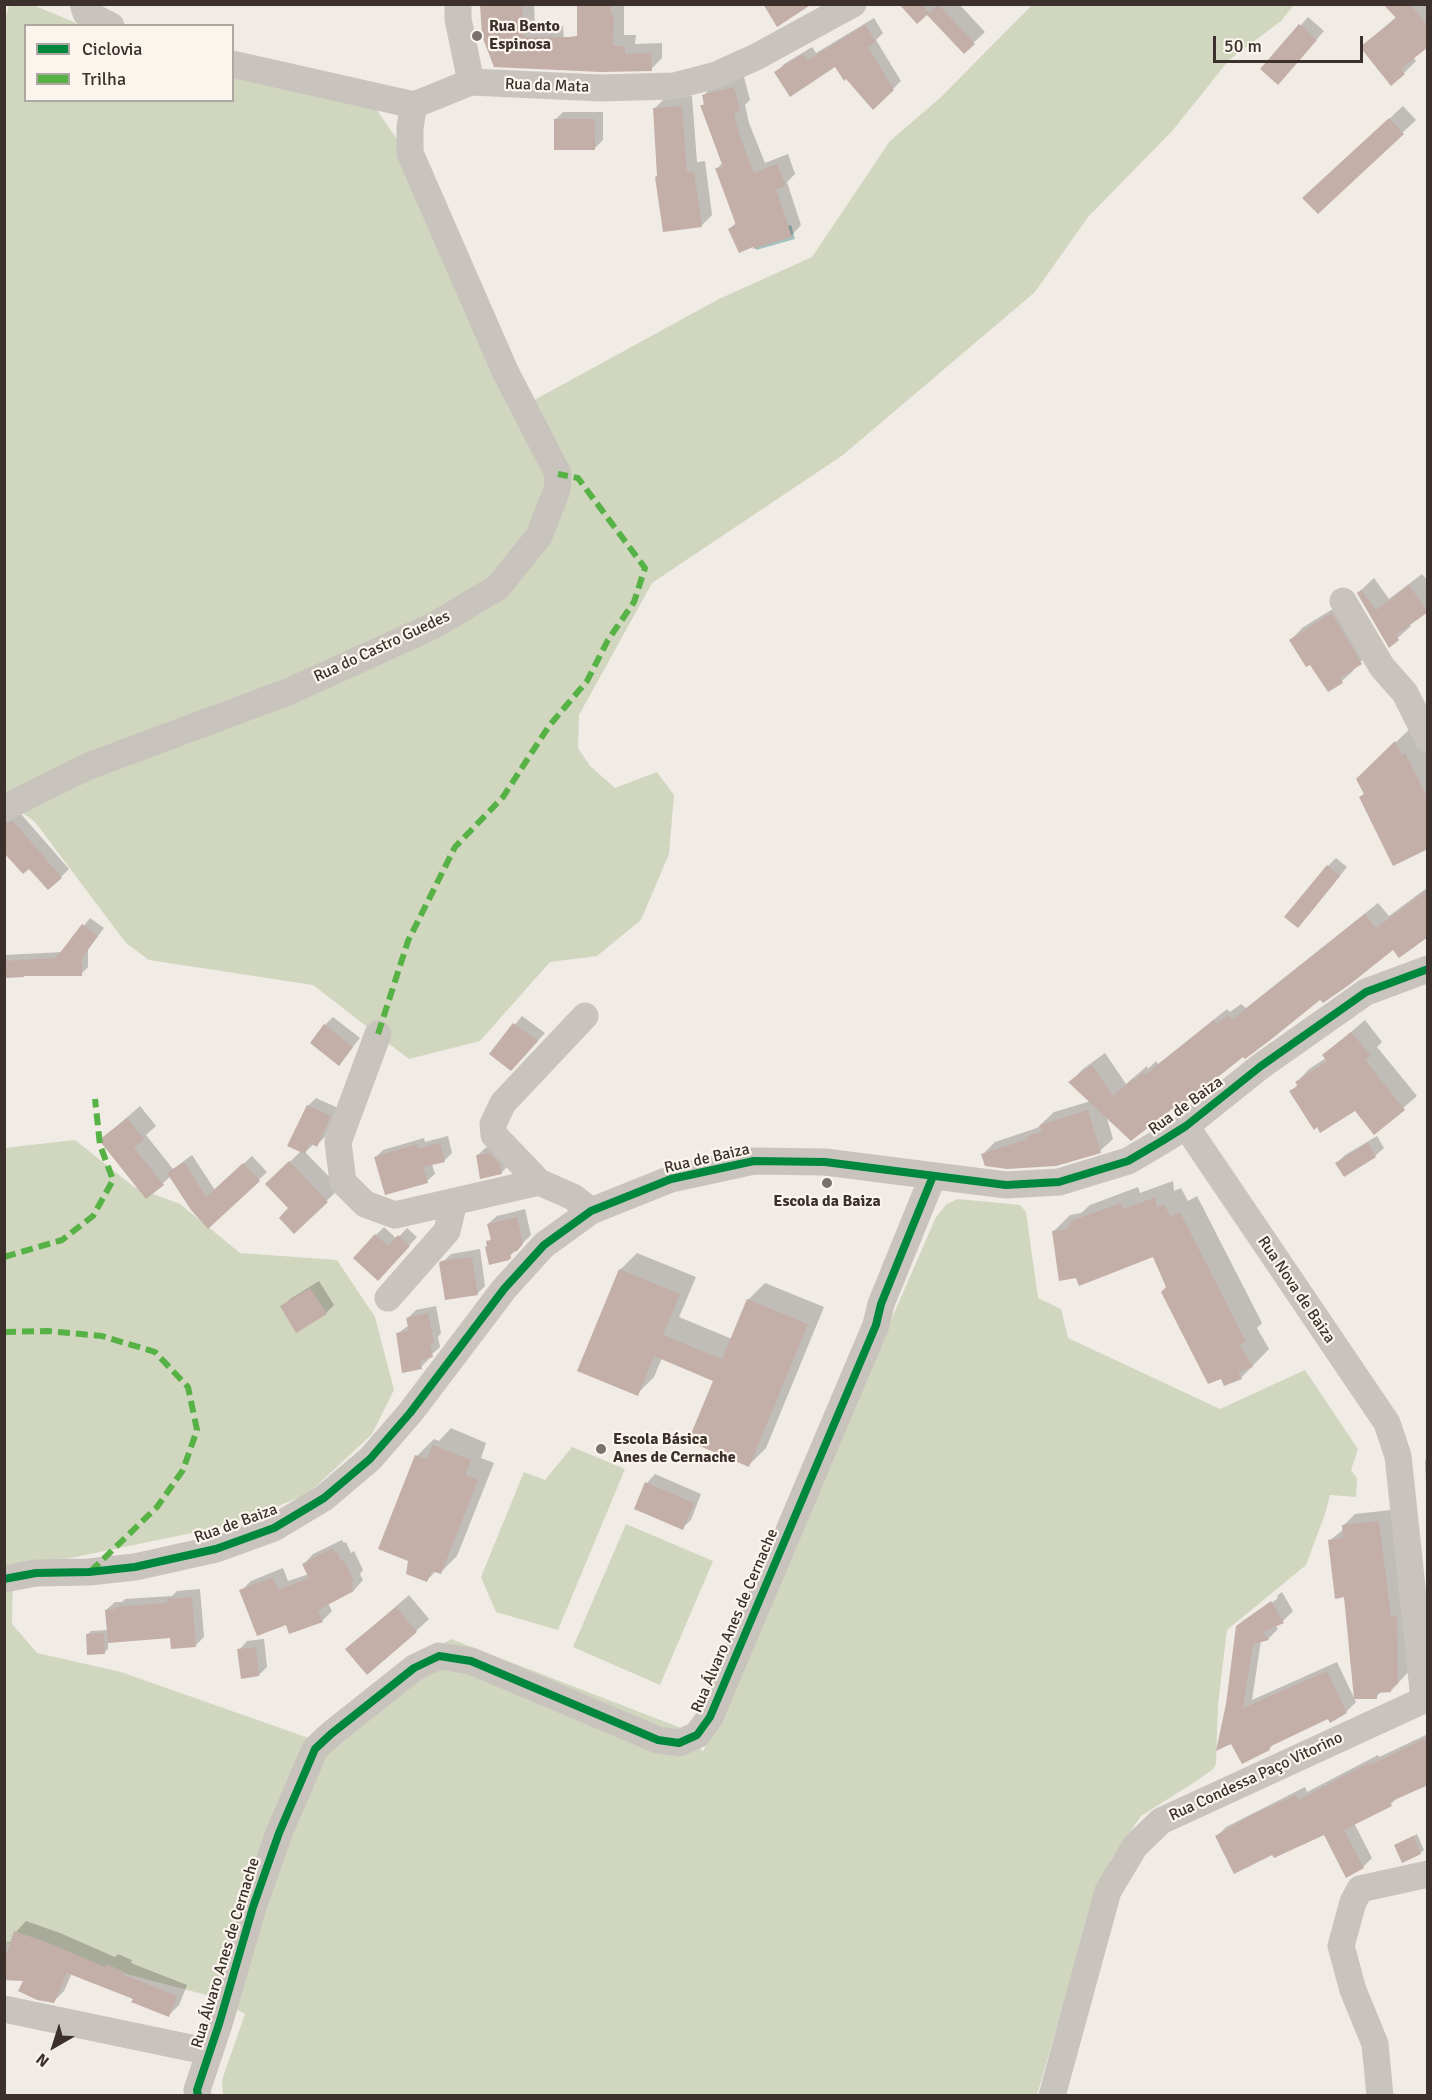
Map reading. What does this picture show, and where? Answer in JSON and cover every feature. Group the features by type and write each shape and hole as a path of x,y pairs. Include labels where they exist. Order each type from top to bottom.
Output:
{"street":[{"path":"458,4 458,19 471,82"},
{"name":"Rua da Mata","path":"414,105 435,99 454,88 471,82 601,88 674,86 717,75 853,4"},
{"path":"84,9 108,24"},
{"path":"234,64 414,105"},
{"name":"Rua do Castro Guedes","path":"4,808 89,766 290,691 435,625 498,587 539,536 556,490 558,474 505,371 410,153 410,127 414,105"},
{"path":"1343,601 1382,667 1405,693 1428,739"},
{"name":"Rua de Baiza","path":"4,1579 36,1573 135,1568 216,1549 274,1528 324,1498 370,1459 410,1413 504,1289 544,1245 591,1211 671,1179 754,1161 825,1162 1006,1185 1059,1182 1128,1161 1186,1126 1261,1066 1366,992 1427,969"},
{"path":"585,1016 503,1103 493,1124 494,1135 539,1182 573,1197 591,1211"},
{"path":"378,1034 338,1142 343,1182 365,1204 395,1215 539,1182"},
{"name":"Rua Nova de Baiza","path":"1186,1126 1387,1424 1398,1456 1426,1699"},
{"name":"Rua Álvaro Anes de Cernache","path":"198,2096 197,2090 260,1886 279,1833 315,1749 414,1668 439,1656 471,1661 658,1740 679,1743 697,1735 710,1717 858,1369 933,1176"},
{"path":"388,1298 447,1231 454,1202"},
{"name":"Rua Condessa Paço Vitorino","path":"1052,2096 1108,1891 1135,1846 1161,1821 1426,1699"},
{"path":"1380,2096 1375,2044 1353,1990 1341,1946 1353,1902 1360,1889 1428,1874"},
{"path":"4,2009 210,2052"}],"green space":[{"path":"9,5 33,5 79,24 24,24 24,102 234,102 234,77 376,109 399,142 527,404 719,299 812,257 890,141 940,98 1032,5 1294,5 1281,21 1229,60 1173,130 1088,217 1035,292 843,455 652,583 579,715 578,748 590,766 615,788 657,772 674,795 669,854 641,920 597,956 550,962 480,1041 409,1059 313,985 149,960 126,943 35,822 5,800 4,24"},
{"path":"75,1140 134,1187 180,1204 240,1253 337,1260 375,1317 394,1390 372,1434 308,1494 230,1525 13,1570 12,1624 37,1653 121,1672 317,1741 433,1650 451,1639 686,1730 703,1752 936,1217 947,1204 958,1199 1020,1205 1026,1212 1038,1298 1061,1309 1068,1338 1220,1409 1305,1370 1358,1449 1351,1470 1357,1478 1356,1497 1330,1495 1306,1565 1227,1630 1218,1704 1216,1764 1198,1780 1141,1816 1111,1859 1097,1891 1037,2095 223,2095 222,2080 245,2014 214,1997 5,1942 4,1148"},
{"path":"572,1447 625,1469 558,1630 496,1612 481,1577 524,1472 545,1480"},
{"path":"626,1524 713,1561 660,1685 573,1647"}],"water":[{"path":"791,225 795,239 756,250 752,236"}],"building":[{"path":"480,4 522,6 524,37 569,37 577,36 577,4 611,4 611,14 614,15 613,46 625,46 625,54 651,53 652,71 601,72 494,67 482,36"},
{"path":"763,4 812,4 777,27"},
{"path":"899,4 922,4 929,13 939,5 975,44 964,54 927,15 917,24"},
{"path":"1383,4 1410,4 1428,26 1428,47 1401,69 1405,74 1391,86 1360,47 1396,18"},
{"path":"1299,24 1317,40 1278,85 1260,69"},
{"path":"865,25 876,42 868,47 894,90 873,110 846,79 844,81 835,67 790,97 774,72 803,54 808,60"},
{"path":"734,87 740,111 734,113 739,134 754,173 777,164 786,186 776,189 792,237 739,253 728,229 736,225 715,168 723,167 700,105 704,105 702,95"},
{"path":"682,106 687,172 694,171 702,227 663,232 655,177 657,176 653,108"},
{"path":"1389,118 1404,134 1318,214 1302,198"},
{"path":"554,119 595,119 595,150 554,150"},
{"path":"1409,585 1428,612 1396,635 1399,640 1389,648 1357,593 1361,590 1376,610"},
{"path":"1332,613 1362,664 1340,678 1343,683 1328,692 1310,665 1306,667 1289,640"},
{"path":"1395,741 1402,755 1405,753 1428,799 1428,849 1393,866 1359,797 1364,794 1356,779"},
{"path":"13,821 62,878 48,890 29,869 23,874 4,853 4,823"},
{"path":"1327,865 1340,876 1298,928 1284,917"},
{"path":"1428,889 1428,937 1399,958 1393,950 1323,1003 1320,1000 1174,1112 1172,1109 1131,1141 1068,1082 1092,1065 1113,1096 1143,1072 1145,1075 1214,1020 1217,1024 1228,1015 1232,1020 1365,914 1376,928"},
{"path":"82,924 98,936 82,958 82,976 4,978 4,961 56,958"},
{"path":"513,1023 538,1041 511,1071 489,1054"},
{"path":"324,1024 353,1047 339,1066 310,1043"},
{"path":"1351,1032 1371,1056 1365,1060 1405,1110 1374,1135 1355,1111 1320,1133 1317,1127 1314,1130 1289,1091 1298,1086 1295,1082 1327,1061 1322,1055"},
{"path":"307,1105 331,1116 317,1147 310,1143 305,1154 287,1146"},
{"path":"1088,1110 1101,1153 1056,1166 1007,1169 985,1166 981,1154 1028,1139 1027,1136 1042,1132 1040,1125"},
{"path":"127,1118 144,1139 134,1148 164,1185 146,1199 99,1140"},
{"path":"440,1143 445,1162 423,1167 428,1183 385,1195 374,1157 417,1144 418,1149"},
{"path":"1368,1143 1376,1157 1344,1177 1335,1163"},
{"path":"489,1153 500,1164 502,1174 480,1179 476,1155"},
{"path":"289,1161 328,1202 294,1234 279,1218 288,1208 265,1184"},
{"path":"184,1162 206,1197 243,1163 260,1181 208,1229 191,1210 167,1173"},
{"path":"1156,1197 1157,1207 1164,1204 1171,1217 1180,1212 1246,1342 1240,1345 1253,1367 1238,1372 1242,1379 1224,1386 1221,1379 1208,1384 1161,1292 1166,1287 1153,1257 1079,1286 1076,1278 1059,1281 1052,1231 1067,1229 1071,1221 1121,1203 1123,1209"},
{"path":"517,1217 523,1244 517,1251 510,1253 509,1260 489,1265 485,1247 487,1246 486,1241 491,1240 487,1224"},
{"path":"375,1234 388,1246 398,1235 410,1246 378,1281 353,1258"},
{"path":"472,1257 478,1295 445,1300 439,1263"},
{"path":"619,1269 680,1294 663,1335 722,1359 747,1299 808,1324 749,1467 688,1441 713,1381 654,1356 638,1396 577,1371"},
{"path":"310,1288 327,1314 296,1333 280,1306"},
{"path":"428,1313 434,1343 430,1344 433,1357 420,1361 422,1369 402,1373 396,1333 409,1331 406,1318"},
{"path":"433,1445 471,1460 465,1475 478,1480 441,1574 432,1571 427,1582 406,1574 408,1561 378,1549 415,1455 427,1459"},
{"path":"645,1482 694,1503 683,1530 634,1509"},
{"path":"1379,1521 1391,1617 1397,1616 1398,1684 1391,1687 1391,1692 1377,1693 1377,1699 1354,1699 1344,1597 1335,1599 1328,1540 1343,1538 1342,1525"},
{"path":"332,1548 341,1561 344,1560 354,1581 350,1583 354,1591 318,1610 323,1622 289,1634 286,1625 257,1636 239,1590 273,1577 278,1590 309,1578 302,1564"},
{"path":"192,1597 196,1647 171,1649 170,1638 108,1643 105,1610 115,1609 115,1607 167,1603 167,1599"},
{"path":"1271,1601 1284,1623 1263,1632 1269,1640 1253,1644 1243,1708 1327,1671 1347,1713 1330,1723 1328,1719 1269,1747 1270,1750 1242,1764 1231,1744 1216,1751 1226,1704 1236,1626"},
{"path":"396,1607 417,1632 367,1675 345,1649"},
{"path":"104,1633 105,1654 87,1655 86,1634"},
{"path":"256,1647 259,1676 241,1679 237,1649"},
{"path":"1428,1737 1428,1785 1390,1802 1392,1806 1344,1830 1364,1868 1346,1878 1324,1835 1274,1858 1272,1855 1234,1874 1215,1836 1254,1814 1296,1795 1298,1800 1369,1763 1370,1765"},
{"path":"1413,1836 1421,1854 1402,1863 1394,1845"},
{"path":"14,1931 105,1967 106,1964 123,1971 122,1974 177,1996 169,2017 131,2002 133,1999 67,1973 54,2003 37,2000 18,1991 23,1981 4,1980 4,1953 7,1953"}],"marked path":[{"path":"378,1034 408,941 455,847 503,797 549,726 587,681 608,640 634,602 645,568 578,478 558,474"},
{"path":"4,1257 62,1240 93,1216 113,1180 100,1145 95,1099"},
{"path":"4,1332 48,1331 102,1336 155,1352 188,1387 197,1430 183,1470 157,1507 92,1570"}],"cycle path":[{"path":"4,1579 36,1573 89,1572 135,1567 216,1549 274,1528 324,1498 370,1459 410,1413 504,1289 544,1245 591,1211 671,1179 754,1161 825,1162 1006,1185 1059,1182 1128,1161 1186,1126 1261,1066 1366,992 1428,969"},
{"path":"198,2096 197,2090 253,1907 279,1833 315,1749 414,1668 439,1656 471,1661 658,1740 679,1743 697,1735 710,1717 876,1325 881,1304 933,1176"}],"place":[{"name":"Rua Bento Espinosa","path":"477,36"},
{"name":"Escola da Baiza","path":"827,1183"},
{"name":"Escola Básica Anes de Cernache","path":"601,1449"}]}
